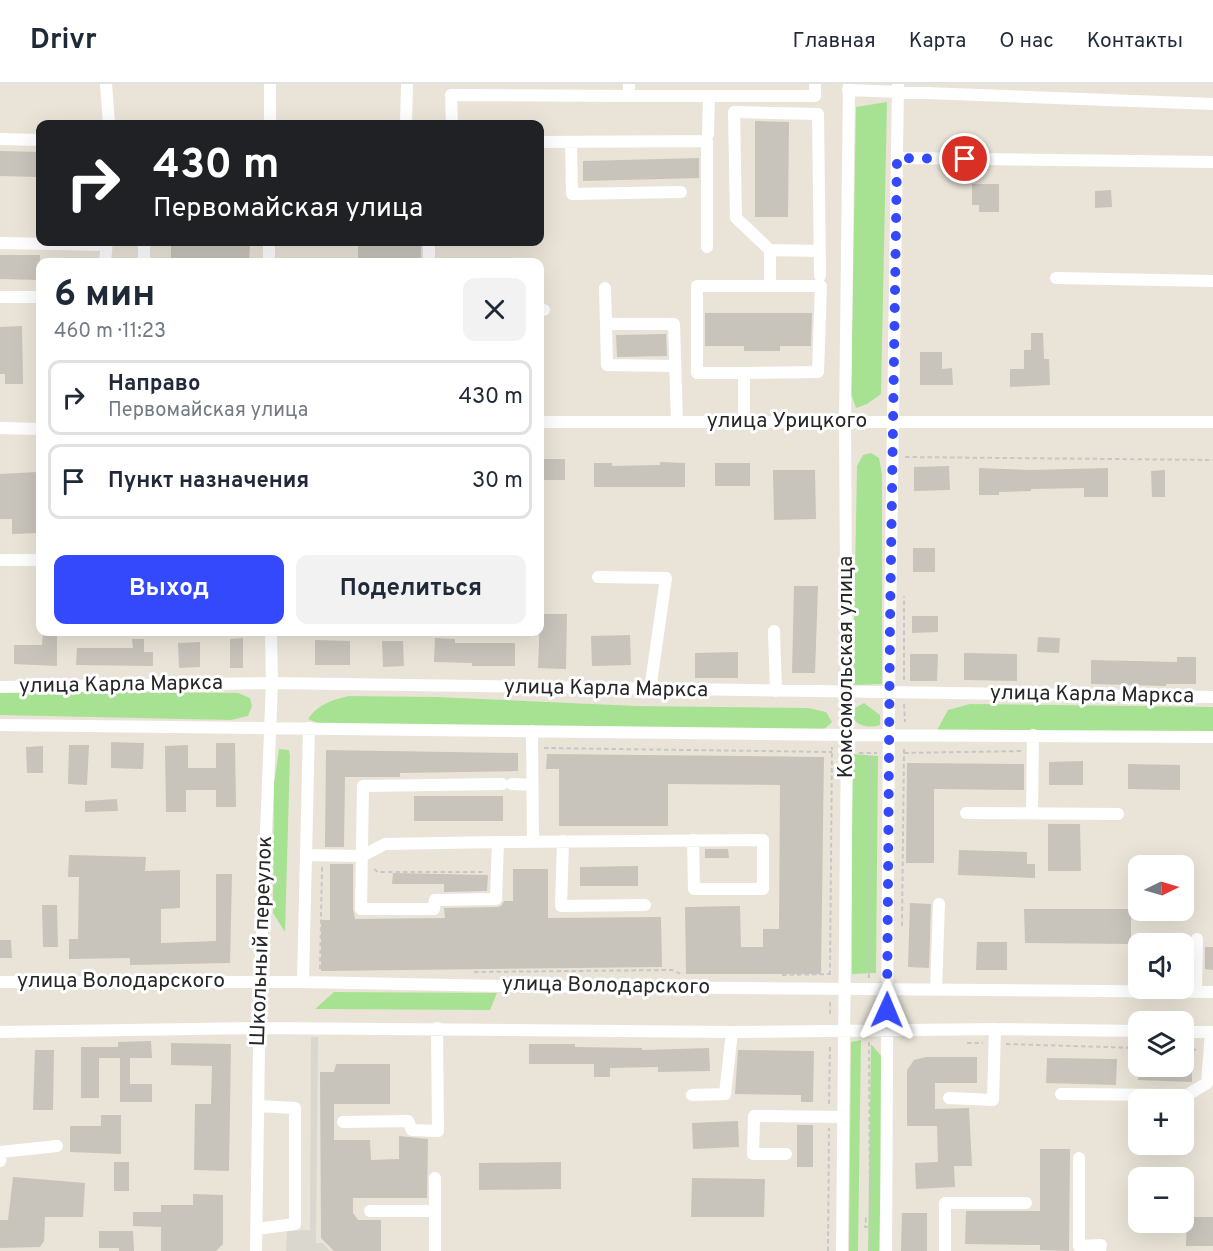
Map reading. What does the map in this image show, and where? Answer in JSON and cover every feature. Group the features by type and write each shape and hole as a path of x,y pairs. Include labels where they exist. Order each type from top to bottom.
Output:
{"street":[{"path":"106,84 110,120"},
{"path":"270,84 270,120"},
{"path":"406,120 407,84"},
{"path":"452,120 451,95 629,90 709,96 815,96 815,84"},
{"path":"849,87 1213,104"},
{"name":"Комсомольская улица","path":"842,1251 847,752 845,422 849,87"},
{"name":"Комсомольская улица","path":"886,1251 889,691 898,88"},
{"path":"708,134 709,96"},
{"path":"820,251 770,250 736,218 734,112 818,114 820,251 820,276"},
{"path":"0,140 36,140"},
{"path":"544,142 707,141 707,247"},
{"path":"572,142 572,194 681,192"},
{"path":"897,158 1213,162"},
{"path":"0,243 36,243"},
{"path":"770,250 770,286"},
{"path":"1056,278 1213,281"},
{"path":"697,286 821,286 819,372 744,374 697,373 697,286"},
{"path":"605,288 607,365 675,366"},
{"path":"0,297 36,297"},
{"path":"606,324 674,324 676,422"},
{"path":"744,374 744,422"},
{"name":"улица Урицкого","path":"544,422 1213,422"},
{"path":"0,428 36,429"},
{"path":"0,560 36,560"},
{"path":"598,577 666,578 650,690"},
{"path":"774,631 776,691"},
{"name":"Школьный переулок","path":"256,1251 260,981 268,727 272,683 271,636"},
{"name":"улица Карла Маркса","path":"0,687 272,683 1213,697"},
{"name":"улица Карла Маркса","path":"0,725 1213,737"},
{"path":"303,981 309,728"},
{"path":"532,731 533,841"},
{"path":"1032,813 1033,735"},
{"path":"498,842 496,899 435,900 434,909 361,909 363,786 532,784"},
{"path":"966,813 1118,814"},
{"path":"306,855 362,856 385,844 533,841 693,840 763,840 763,889 694,889 693,840"},
{"path":"563,841 561,906 645,905"},
{"path":"936,990 939,904"},
{"path":"1196,992 1197,939"},
{"name":"улица Володарского","path":"0,982 303,981 491,986 1213,992"},
{"name":"улица Володарского","path":"0,1032 260,1028 732,1032 995,1029 1128,1031"},
{"path":"343,1122 408,1121 412,1131 438,1131 437,1028"},
{"path":"949,1098 993,1100 995,1029"},
{"path":"692,1095 725,1094 732,1032"},
{"path":"1061,1094 1187,1095 1208,1083 1212,1032 1194,1032"},
{"path":"256,1229 295,1224 296,1108 258,1106"},
{"path":"786,1154 753,1154 754,1116 843,1117"},
{"path":"0,1161 1,1152 57,1146"},
{"path":"1079,1158 1079,1246 1101,1245 1100,1251"},
{"path":"435,1178 435,1251"},
{"path":"945,1251 945,1203 1026,1203"},
{"path":"370,1211 435,1211"}],"path":[{"path":"905,449 905,458 1213,460"},
{"path":"830,988 832,734"},
{"path":"532,748 889,754 1033,751"},
{"path":"869,989 870,753"},
{"path":"320,973 322,856"},
{"path":"362,856 378,872 497,872"},
{"path":"472,972 672,970 685,975"},
{"path":"779,975 831,974"},
{"path":"869,1030 870,1218 866,1218 866,1227 871,1227 871,1251"}],"green space":[{"path":"887,102 881,394 867,404 856,408 851,394 856,107"},
{"path":"871,453 879,458 882,475 882,684 853,685 857,466 863,455"},
{"path":"0,691 238,693 250,698 252,706 248,716 231,720 0,715"},
{"path":"349,696 436,697 636,706 808,708 826,712 832,722 821,732 320,724 308,719 326,703"},
{"path":"864,703 880,715 880,725 865,726 853,719 855,708"},
{"path":"970,704 1213,707 1213,731 936,732 948,710"},
{"path":"279,749 289,750 290,756 285,932 273,913 274,784"},
{"path":"852,754 878,756 876,973 852,974"},
{"path":"334,992 497,993 490,1010 315,1009"},
{"path":"861,1040 858,1251 849,1251 851,1042"},
{"path":"871,1044 884,1059 879,1251 868,1251"}],"shaded area":[{"path":"311,1037 318,1037 316,1243 323,1243 330,1251 286,1251 287,1231 310,1230"}],"building":[{"path":"755,121 789,122 788,217 755,217"},
{"path":"0,151 36,152 36,177 0,176"},
{"path":"699,158 699,178 583,181 583,161"},
{"path":"972,184 999,184 999,212 979,212 979,205 972,205"},
{"path":"1111,190 1112,207 1095,208 1095,191"},
{"path":"171,246 250,246 249,258 171,258"},
{"path":"358,246 421,246 421,258 358,258"},
{"path":"0,255 40,255 40,258 36,258 36,280 0,279"},
{"path":"705,313 812,313 811,346 780,346 780,351 744,351 744,346 705,346"},
{"path":"22,326 23,384 5,384 5,374 0,374 0,327"},
{"path":"1031,333 1043,333 1044,359 1049,359 1050,385 1010,387 1010,369 1024,369 1024,350 1031,350"},
{"path":"666,334 667,356 617,357 616,335"},
{"path":"920,352 942,352 942,369 952,368 953,385 920,385"},
{"path":"544,459 565,459 565,480 544,480"},
{"path":"660,462 685,463 685,487 594,487 594,463 612,463 612,466 660,465"},
{"path":"715,463 750,463 750,486 715,486"},
{"path":"949,466 950,490 914,491 914,467"},
{"path":"979,468 1031,470 1108,468 1108,497 1084,497 1084,488 1031,489 1031,491 999,492 999,495 979,495"},
{"path":"773,470 815,470 816,519 774,520"},
{"path":"1165,470 1165,497 1152,497 1151,471"},
{"path":"36,472 36,533 12,534 12,519 0,519 0,474"},
{"path":"913,548 935,548 935,572 913,572"},
{"path":"794,586 818,586 815,673 792,673"},
{"path":"544,614 567,614 566,669 538,668 539,636 544,636"},
{"path":"912,616 938,616 938,632 912,633"},
{"path":"630,635 631,665 592,666 591,636"},
{"path":"43,636 57,636 57,666 14,664 14,645 42,645"},
{"path":"1038,637 1060,638 1059,653 1037,652"},
{"path":"243,638 243,668 230,668 230,639"},
{"path":"435,638 455,639 455,643 515,643 515,666 472,666 472,663 434,662"},
{"path":"132,639 144,639 144,652 153,652 153,666 76,665 77,648 133,648"},
{"path":"315,640 350,641 350,665 315,665"},
{"path":"382,641 403,641 404,666 383,667"},
{"path":"200,642 200,667 179,668 178,643"},
{"path":"738,652 738,678 695,678 695,653"},
{"path":"964,653 1017,654 1017,681 964,680"},
{"path":"910,654 938,654 937,681 910,681"},
{"path":"1177,657 1196,657 1196,684 1166,684 1166,686 1091,684 1091,660 1177,662"},
{"path":"111,742 144,743 143,769 111,768"},
{"path":"216,743 235,743 236,807 216,807 216,790 186,790 186,812 166,812 165,746 188,745 188,768 216,768"},
{"path":"69,745 89,745 87,785 68,784"},
{"path":"43,746 43,773 27,773 26,747"},
{"path":"326,750 518,753 518,771 400,773 400,777 345,777 344,847 325,847"},
{"path":"547,754 824,757 821,974 686,974 685,907 740,906 741,947 763,947 763,929 779,929 780,785 668,784 668,826 559,826 559,769 546,769"},
{"path":"1083,761 1083,785 1049,785 1049,762"},
{"path":"907,763 1024,764 1024,790 934,789 934,863 906,863"},
{"path":"1128,764 1180,765 1180,790 1128,789"},
{"path":"414,796 503,796 503,821 414,821"},
{"path":"117,799 118,811 85,812 85,801"},
{"path":"1048,824 1080,824 1081,871 1048,871"},
{"path":"705,849 728,849 729,858 705,858"},
{"path":"959,850 1027,852 1027,864 1035,864 1035,878 958,875"},
{"path":"69,855 146,857 145,871 180,870 180,908 161,909 161,943 216,941 216,874 232,874 230,963 130,965 130,958 69,959 69,939 78,939 79,877 68,877"},
{"path":"330,864 353,864 355,919 445,918 444,908 501,906 504,901 513,901 513,869 548,869 548,918 661,917 662,967 321,971 321,920 330,920"},
{"path":"638,866 638,886 580,886 580,867"},
{"path":"393,873 488,875 487,891 444,892 444,884 392,884"},
{"path":"910,903 931,904 929,968 908,967"},
{"path":"42,905 57,905 58,947 43,947"},
{"path":"1024,909 1128,909 1131,933 1128,933 1128,944 1025,943"},
{"path":"0,940 11,940 12,958 0,958"},
{"path":"977,942 1007,942 1007,970 976,970"},
{"path":"1205,947 1213,947 1213,970 1205,969"},
{"path":"151,1041 152,1058 130,1058 130,1084 152,1084 152,1102 120,1102 120,1058 99,1058 99,1098 81,1098 81,1047 118,1047 118,1042"},
{"path":"171,1043 231,1044 229,1171 194,1170 195,1104 211,1104 212,1066 171,1065"},
{"path":"529,1044 575,1044 575,1047 642,1048 642,1050 709,1048 710,1071 658,1072 658,1067 610,1068 610,1077 594,1077 594,1064 529,1064"},
{"path":"35,1050 54,1050 53,1110 33,1110"},
{"path":"738,1050 814,1051 813,1102 801,1102 801,1095 735,1094"},
{"path":"926,1057 977,1057 977,1083 935,1083 935,1109 969,1108 972,1166 954,1166 955,1187 916,1189 915,1163 938,1162 937,1126 907,1126 907,1070 914,1060"},
{"path":"1047,1058 1117,1059 1116,1085 1046,1083"},
{"path":"336,1064 390,1064 390,1104 334,1104 334,1140 370,1140 371,1160 399,1159 399,1136 428,1139 427,1198 353,1198 353,1213 358,1220 381,1220 381,1251 334,1251 321,1238 320,1072 334,1072"},
{"path":"1138,1077 1192,1077 1192,1082 1138,1080"},
{"path":"101,1115 121,1115 121,1154 70,1152 70,1126 101,1126"},
{"path":"738,1121 739,1147 693,1149 692,1123"},
{"path":"797,1125 813,1125 813,1167 797,1167"},
{"path":"1040,1149 1070,1149 1069,1251 1040,1250 1040,1245 965,1244 966,1211 1040,1211"},
{"path":"114,1162 129,1162 129,1191 114,1191"},
{"path":"561,1162 561,1189 479,1190 479,1163"},
{"path":"13,1177 85,1183 83,1217 45,1217 44,1241 40,1247 0,1248 0,1220 8,1220"},
{"path":"692,1178 765,1179 764,1217 691,1217"},
{"path":"193,1194 223,1195 223,1244 216,1251 161,1251 161,1227 133,1226 133,1212 161,1212 161,1205 193,1205"},
{"path":"902,1213 927,1213 927,1251 901,1251"},
{"path":"1194,1217 1213,1217 1213,1246 1186,1246 1186,1233 1194,1233"},
{"path":"99,1231 133,1231 134,1251 99,1248"}],"route":[{"path":"887,1010 892,421 897,158 965,159"}]}
